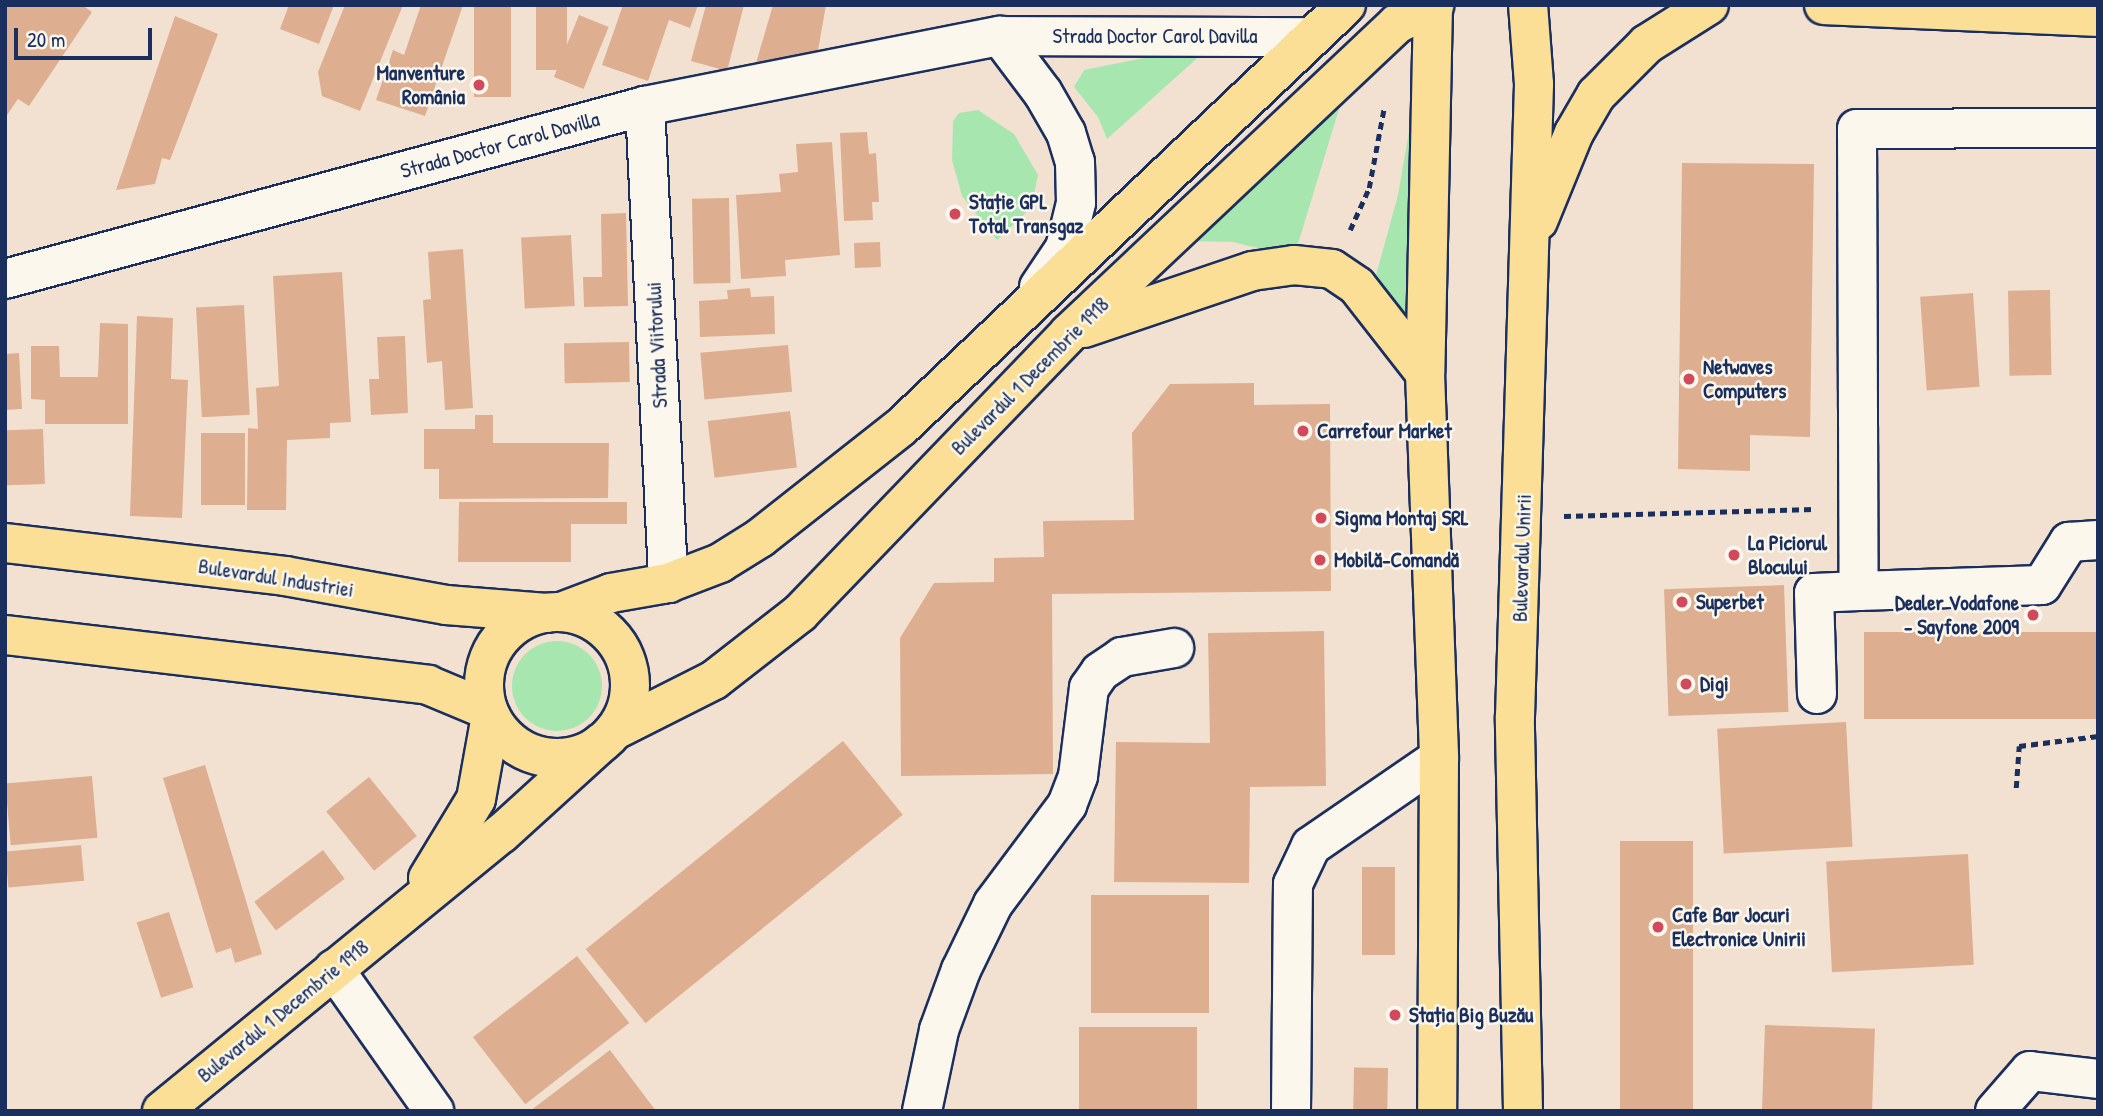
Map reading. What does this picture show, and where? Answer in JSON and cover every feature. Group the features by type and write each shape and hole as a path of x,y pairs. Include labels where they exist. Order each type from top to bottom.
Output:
{"main road":[{"path":"489,713 485,673 500,640 521,622 611,593 668,583 720,563 760,538 901,426 1346,5"},
{"path":"1433,5 1425,373 1438,758 1437,1111"},
{"name":"Bulevardul 1 Decembrie 1918","path":"162,1111 406,912 608,736 714,680 800,612 1069,333 1397,24 1433,5"},
{"name":"Bulevardul Unirii","path":"1524,1111 1515,717 1524,517 1528,246 1534,84 1528,5"},
{"path":"1528,246 1574,133 1595,95 1647,44 1709,5"},
{"path":"1825,5 2098,17"},
{"path":"1069,333 1252,271 1294,265 1332,270 1357,286 1425,373"},
{"name":"Bulevardul Industriei","path":"5,543 285,576 446,606 554,612"},
{"path":"5,635 213,657 428,685 489,713 514,744 548,758 576,755 608,736 626,710 630,688 628,666 619,645 584,617 554,612"},
{"name":"Bulevardul 1 Decembrie 1918","path":"406,912 475,799 489,713"}],"street":[{"name":"Strada Doctor Carol Davilla","path":"5,279 645,106 1000,36 1310,37"},
{"path":"1000,36 1043,93 1066,133 1075,162 1076,203 1065,248 1019,317"},
{"name":"Strada Viitorului","path":"645,106 668,583"},
{"path":"1860,591 1857,129 2098,128"},
{"path":"1817,694 1814,593 2042,585 2069,542 2098,540"},
{"path":"922,1111 939,1030 961,970 993,904 1067,805 1078,776 1089,688 1100,672 1122,657 1174,648"},
{"path":"1291,1111 1293,884 1311,846 1438,758"},
{"path":"334,969 434,1111"},
{"path":"1995,1111 2030,1071 2098,1079"}],"path":[{"path":"1332,270 1369,188 1385,101"},
{"path":"1524,517 1861,508"},
{"path":"2016,788 2019,746 2098,736"}],"green space":[{"path":"1425,39 1429,358 1372,290 1398,195"},
{"path":"1213,44 1107,139 1098,117 1074,87 1084,70"},
{"path":"1346,86 1294,257 1233,242 1184,241"},
{"path":"978,110 1014,134 1038,175 1031,208 997,240 962,196 952,160 953,121 959,113"},
{"path":"557,641 574,644 589,654 599,669 602,686 599,703 589,718 574,728 557,731 540,728 525,718 515,703 512,686 515,669 525,654 540,644"}],"building":[{"path":"5,5 82,5 92,12 29,106 18,99 5,118"},
{"path":"289,5 334,5 319,44 280,29"},
{"path":"345,5 403,5 360,111 322,96 318,72"},
{"path":"421,5 463,5 425,116 376,100 393,50 404,55"},
{"path":"474,5 511,5 511,97 474,97"},
{"path":"536,5 567,5 567,70 536,70"},
{"path":"623,5 698,5 690,28 669,20 648,81 602,65"},
{"path":"706,5 744,5 727,71 691,61"},
{"path":"773,5 826,5 816,62 754,70"},
{"path":"579,15 609,27 584,89 554,77"},
{"path":"175,16 218,34 170,160 162,158 155,184 116,190"},
{"path":"867,132 869,154 876,153 879,202 872,202 873,220 844,221 840,133"},
{"path":"832,142 840,255 785,260 786,276 741,279 736,195 781,192 779,174 798,172 796,144"},
{"path":"1682,163 1814,164 1810,437 1750,435 1750,471 1678,469"},
{"path":"729,198 730,283 693,284 692,199"},
{"path":"626,213 628,306 584,307 583,277 602,277 601,214"},
{"path":"571,235 575,306 525,309 521,238"},
{"path":"880,242 881,267 855,268 854,243"},
{"path":"463,249 473,408 445,410 442,361 427,363 423,300 431,299 428,252"},
{"path":"342,272 351,422 330,423 330,438 287,440 286,510 247,510 248,428 258,429 256,388 279,386 273,276"},
{"path":"750,288 751,297 774,296 775,334 700,337 699,301 728,299 727,290"},
{"path":"2050,290 2051,375 2009,376 2008,291"},
{"path":"1973,293 1980,387 1927,390 1920,297"},
{"path":"244,305 250,415 202,417 196,308"},
{"path":"137,316 173,318 171,379 188,380 182,518 130,516"},
{"path":"100,323 128,324 128,424 45,424 45,400 31,399 31,346 59,346 60,377 98,377"},
{"path":"405,336 408,413 371,415 369,379 379,379 377,337"},
{"path":"629,342 630,382 565,383 564,343"},
{"path":"788,345 792,392 704,399 700,353"},
{"path":"19,353 22,409 5,410 5,354"},
{"path":"1254,383 1254,405 1330,404 1331,591 1052,594 1053,774 901,776 900,638 934,583 994,582 994,558 1044,557 1043,521 1134,520 1132,433 1170,384"},
{"path":"790,411 797,468 715,478 708,421"},
{"path":"475,415 493,415 493,443 609,443 608,498 439,499 439,469 424,469 424,429 475,429"},
{"path":"43,429 45,484 7,485 5,430"},
{"path":"201,433 245,433 245,505 201,505"},
{"path":"459,502 627,502 627,524 571,524 571,562 458,562"},
{"path":"1784,585 1788,712 1669,716 1664,589"},
{"path":"1324,631 1326,786 1250,787 1249,883 1114,882 1116,742 1210,743 1208,633"},
{"path":"1864,632 2098,632 2098,719 1864,719"},
{"path":"1846,722 1853,847 1724,854 1717,729"},
{"path":"843,741 903,815 646,1023 586,949"},
{"path":"205,765 262,954 235,963 231,948 216,953 163,778"},
{"path":"92,776 97,838 11,845 5,784"},
{"path":"369,777 417,836 374,871 326,812"},
{"path":"1620,841 1693,841 1693,1111 1620,1111"},
{"path":"81,845 84,881 8,887 5,852"},
{"path":"323,850 345,879 276,931 254,902"},
{"path":"1968,854 1974,965 1832,972 1826,861"},
{"path":"1362,867 1395,867 1395,955 1362,955"},
{"path":"1091,895 1209,895 1209,1013 1091,1013"},
{"path":"169,912 193,987 161,998 137,923"},
{"path":"577,956 629,1023 525,1104 473,1037"},
{"path":"1765,1025 1875,1029 1872,1111 1762,1111"},
{"path":"1079,1027 1197,1027 1197,1111 1079,1111"},
{"path":"610,1050 656,1111 530,1111"},
{"path":"1354,1067 1388,1068 1387,1111 1353,1110"}],"place":[{"name":"Manventure România","path":"479,85"},
{"name":"Stație GPL Total Transgaz","path":"955,214"},
{"name":"Netwaves Computers","path":"1689,379"},
{"name":"Carrefour Market","path":"1303,431"},
{"name":"Sigma Montaj SRL","path":"1321,518"},
{"name":"La Piciorul Blocului","path":"1734,555"},
{"name":"Mobilă-Comandă","path":"1320,560"},
{"name":"Superbet","path":"1682,602"},
{"name":"Dealer Vodafone - Sayfone 2009","path":"2033,615"},
{"name":"Digi","path":"1686,684"},
{"name":"Cafe Bar Jocuri Electronice Unirii","path":"1658,927"},
{"name":"Stația Big Buzău","path":"1395,1015"}]}
